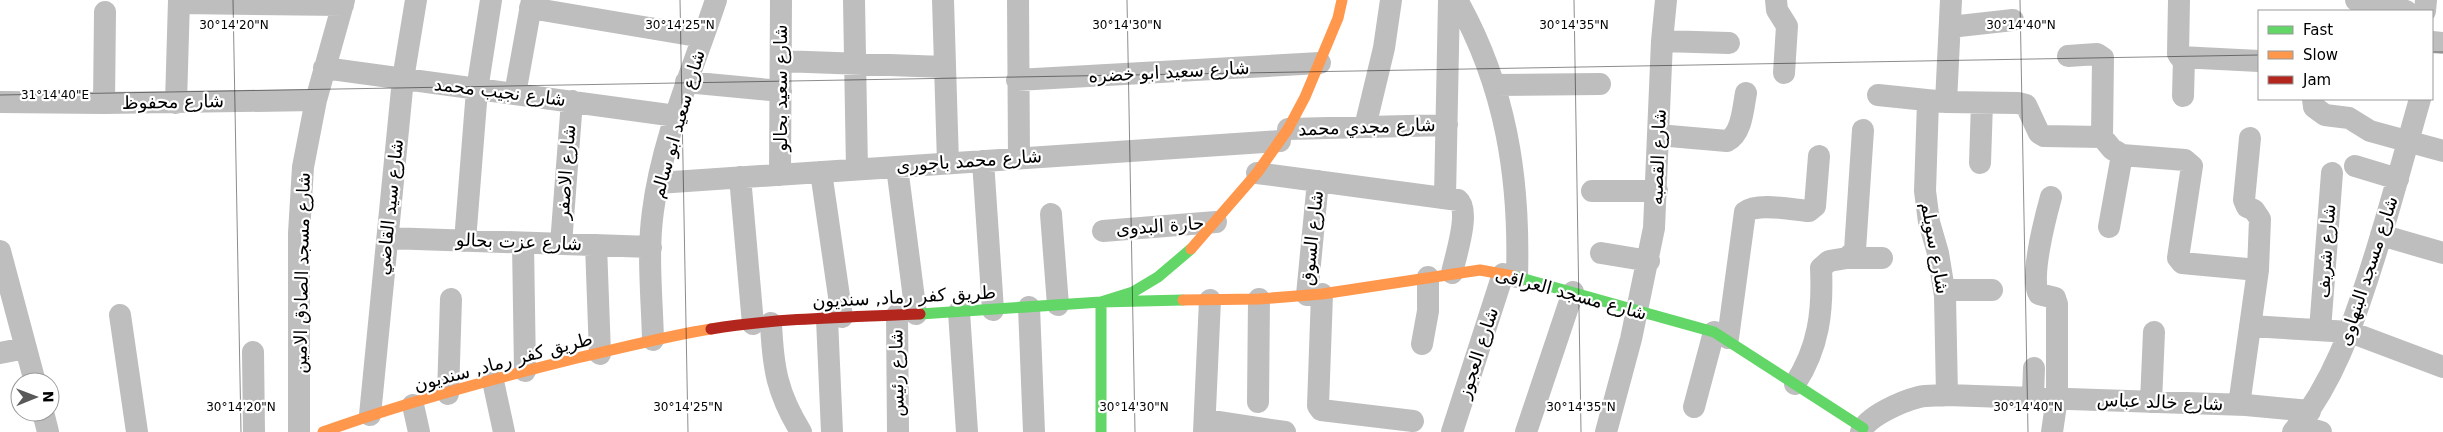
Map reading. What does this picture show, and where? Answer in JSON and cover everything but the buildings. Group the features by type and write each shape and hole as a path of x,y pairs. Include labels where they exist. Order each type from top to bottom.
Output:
{"street":[{"name":"شارع سيد القاضي","path":"370,415 403,79 416,0"},
{"path":"465,241 477,90 491,0"},
{"name":"شارع سعيد ابو سالم","path":"653,340 652,212 658,183 686,82 716,0"},
{"name":"شارع سعيد بحالو","path":"780,175 781,0"},
{"path":"854,0 857,169"},
{"path":"943,0 948,163"},
{"path":"1018,0 1017,80 1019,157"},
{"name":"طريق كفر رماد, سنديون","path":"323,432 370,415 413,405 525,371 653,340 762,323 1100,302 1134,292 1158,277 1195,245 1258,173 1284,135 1320,63 1338,18 1342,0"},
{"path":"1365,127 1384,48 1391,0"},
{"path":"1445,198 1449,0"},
{"name":"شارع العجوز","path":"1452,432 1510,275 1515,178 1506,129 1494,86 1479,44 1457,0"},
{"name":"شارع القصبه","path":"1606,432 1648,261 1657,191 1662,42 1666,0"},
{"path":"1776,0 1777,10 1787,26 1784,73"},
{"name":"شارع سويلم","path":"1947,395 1944,290 1938,253 1929,222 1925,190 1937,101 1950,27 1951,0"},
{"path":"2179,0 2178,54 2184,58 2258,61"},
{"path":"2356,0 2401,10"},
{"path":"176,103 179,2 344,3"},
{"name":"شارع مسجد الصادق الامين","path":"299,432 299,233 303,167 324,68 344,3"},
{"path":"515,94 531,4 703,37"},
{"path":"104,103 105,12"},
{"path":"1950,27 2013,20"},
{"path":"1662,42 1729,43"},
{"path":"2068,56 2097,54 2103,58 2102,137"},
{"path":"2183,96 2184,58"},
{"path":"781,61 944,67"},
{"name":"شارع سعيد ابو خضره","path":"1017,80 1320,63"},
{"name":"شارع نجيب محمد","path":"324,68 676,116"},
{"path":"686,82 781,91"},
{"path":"1494,86 1600,84"},
{"path":"1658,135 1727,141 1732,139 1737,134 1746,93"},
{"path":"1878,95 1937,101 2026,105 2039,133 2044,136 2102,137 2106,139 2112,149 2122,155 2185,160 2192,166 2178,258 2182,262 2258,270"},
{"name":"شارع محفوظ","path":"0,102 176,103 316,100"},
{"path":"2314,100 2314,107 2325,115 2349,118 2370,131 2443,151"},
{"name":"شارع مسجد البنهاوى","path":"2300,423 2328,381 2350,332 2382,235 2420,100"},
{"name":"شارع الاصفر","path":"561,244 572,101"},
{"path":"1980,163 1982,103"},
{"name":"شارع مجدي محمد","path":"1284,135 1365,127 1447,125"},
{"path":"1847,258 1854,250 1856,243 1863,130"},
{"name":"شارع محمد باجورى","path":"658,183 983,161 1284,135"},
{"path":"2239,405 2258,270 2260,219 2254,210 2246,207 2244,200 2250,138"},
{"path":"2109,227 2122,155"},
{"path":"1694,407 1721,335 1746,212 1751,208 1761,207 1809,211 1815,206 1819,156"},
{"path":"983,161 992,310"},
{"name":"شارع رئيس","path":"897,166 906,314 898,432"},
{"path":"2355,166 2398,179"},
{"path":"821,172 835,318 832,432"},
{"path":"1258,173 1445,198 1461,202 1463,210 1461,235 1452,273"},
{"name":"شارع شريف","path":"2320,330 2332,173"},
{"path":"740,177 762,323 776,381 786,409 801,432"},
{"name":"شارع السوق","path":"1318,181 1314,295 1318,406 1322,410 1370,424"},
{"path":"1592,191 1657,191"},
{"path":"2051,197 2043,229 2035,284 2039,294 2055,298 2058,304 2057,398 2052,432"},
{"path":"1051,214 1058,305"},
{"name":"حارة البدوى","path":"1103,230 1216,222"},
{"path":"2382,235 2443,253"},
{"name":"شارع عزت بحالو","path":"388,238 651,246"},
{"path":"523,243 525,371"},
{"path":"596,245 600,354"},
{"path":"0,251 32,372"},
{"path":"1601,253 1648,261"},
{"path":"1795,384 1805,369 1815,345 1821,320 1821,268 1829,261 1847,258 1882,258"},
{"name":"شارع مسجد العراقى","path":"1100,302 1259,299 1314,295 1480,270 1510,275 1721,335 1862,430 1876,416 1898,404 1920,396"},
{"path":"1422,344 1428,311 1428,277"},
{"path":"1944,290 1992,290"},
{"path":"1526,432 1573,292"},
{"path":"448,394 451,299"},
{"path":"1258,402 1259,299"},
{"path":"1210,300 1205,426 1285,432"},
{"path":"1100,302 1101,432"},
{"path":"1029,307 1034,432"},
{"path":"959,312 967,432"},
{"path":"120,315 137,432"},
{"path":"2250,326 2350,332 2443,368"},
{"path":"2151,402 2154,332"},
{"path":"0,353 26,348"},
{"path":"253,352 254,432"},
{"path":"2033,397 2034,368"},
{"path":"493,381 504,432"},
{"name":"شارع خالد عباس","path":"1920,396 2033,397 2239,405 2300,423 2321,432"},
{"path":"413,405 419,432"},
{"path":"1370,424 1413,421"}],"traffic: fast":[{"path":"920,314 1101,302 1133,292 1158,277 1191,249"},
{"path":"1513,276 1714,332 1863,428"},
{"path":"1101,432 1101,302 1183,300"}],"traffic: slow":[{"path":"1191,249 1257,173 1288,129 1305,97 1338,18 1342,0"},
{"path":"1183,300 1259,299 1322,294 1480,270 1513,276"},
{"path":"323,432 417,401 513,374 644,342 711,329"}],"traffic: jam":[{"path":"711,329 789,320 920,314"}]}
